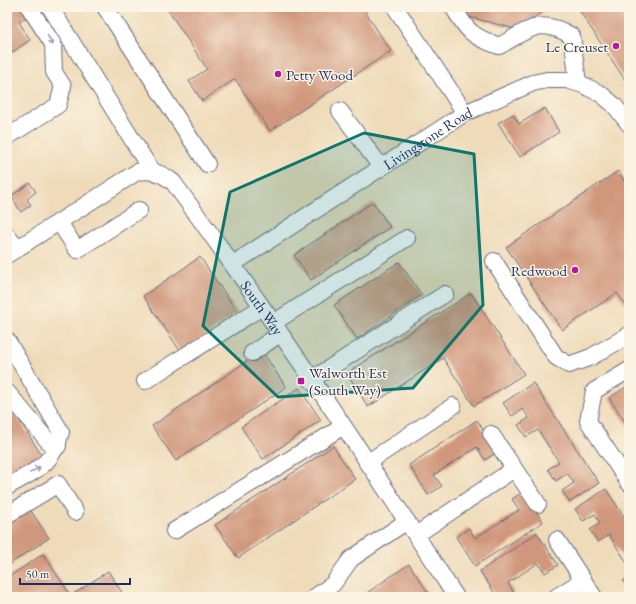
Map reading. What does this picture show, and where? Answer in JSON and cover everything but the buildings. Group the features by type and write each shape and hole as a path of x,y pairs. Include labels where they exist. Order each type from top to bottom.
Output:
{"street":[{"path":"7,137 58,105 63,86 54,72 53,44 29,7"},
{"path":"7,235 12,252 136,172 151,170 50,7"},
{"path":"105,7 207,164"},
{"path":"395,7 465,113"},
{"path":"453,7 467,30 485,41 499,46 538,25 557,27 572,36 578,83"},
{"name":"Livingstone Road","path":"233,264 465,113 533,83 547,80 567,80 578,83 601,94 614,105 629,124"},
{"path":"340,111 381,167"},
{"name":"South Way","path":"151,170 163,174 173,182 233,264 407,521 456,597"},
{"path":"59,222 77,250 139,210"},
{"path":"252,353 276,328 407,238"},
{"path":"494,261 556,356 569,365 591,357 629,334"},
{"path":"311,380 445,294"},
{"path":"145,381 262,308"},
{"path":"7,340 61,432 58,446 47,463 7,487"},
{"path":"629,370 594,391 588,421 629,483"},
{"path":"7,392 48,441 58,446"},
{"path":"367,463 453,406"},
{"path":"174,531 342,426"},
{"path":"491,434 538,504"},
{"path":"416,535 514,469"},
{"path":"7,515 58,484 75,512"},
{"path":"315,597 333,584 351,559 407,521"},
{"path":"557,540 594,597"},
{"path":"556,597 582,580"}],"highlighted area":[{"path":"364,133 474,154 483,305 413,388 278,397 203,326 230,192"}],"place":[{"name":"Le Creuset","path":"616,46"},
{"name":"Petty Wood","path":"278,74"},
{"name":"Redwood","path":"575,270"},
{"name":"Walworth Est (South Way)","path":"301,381"}]}
